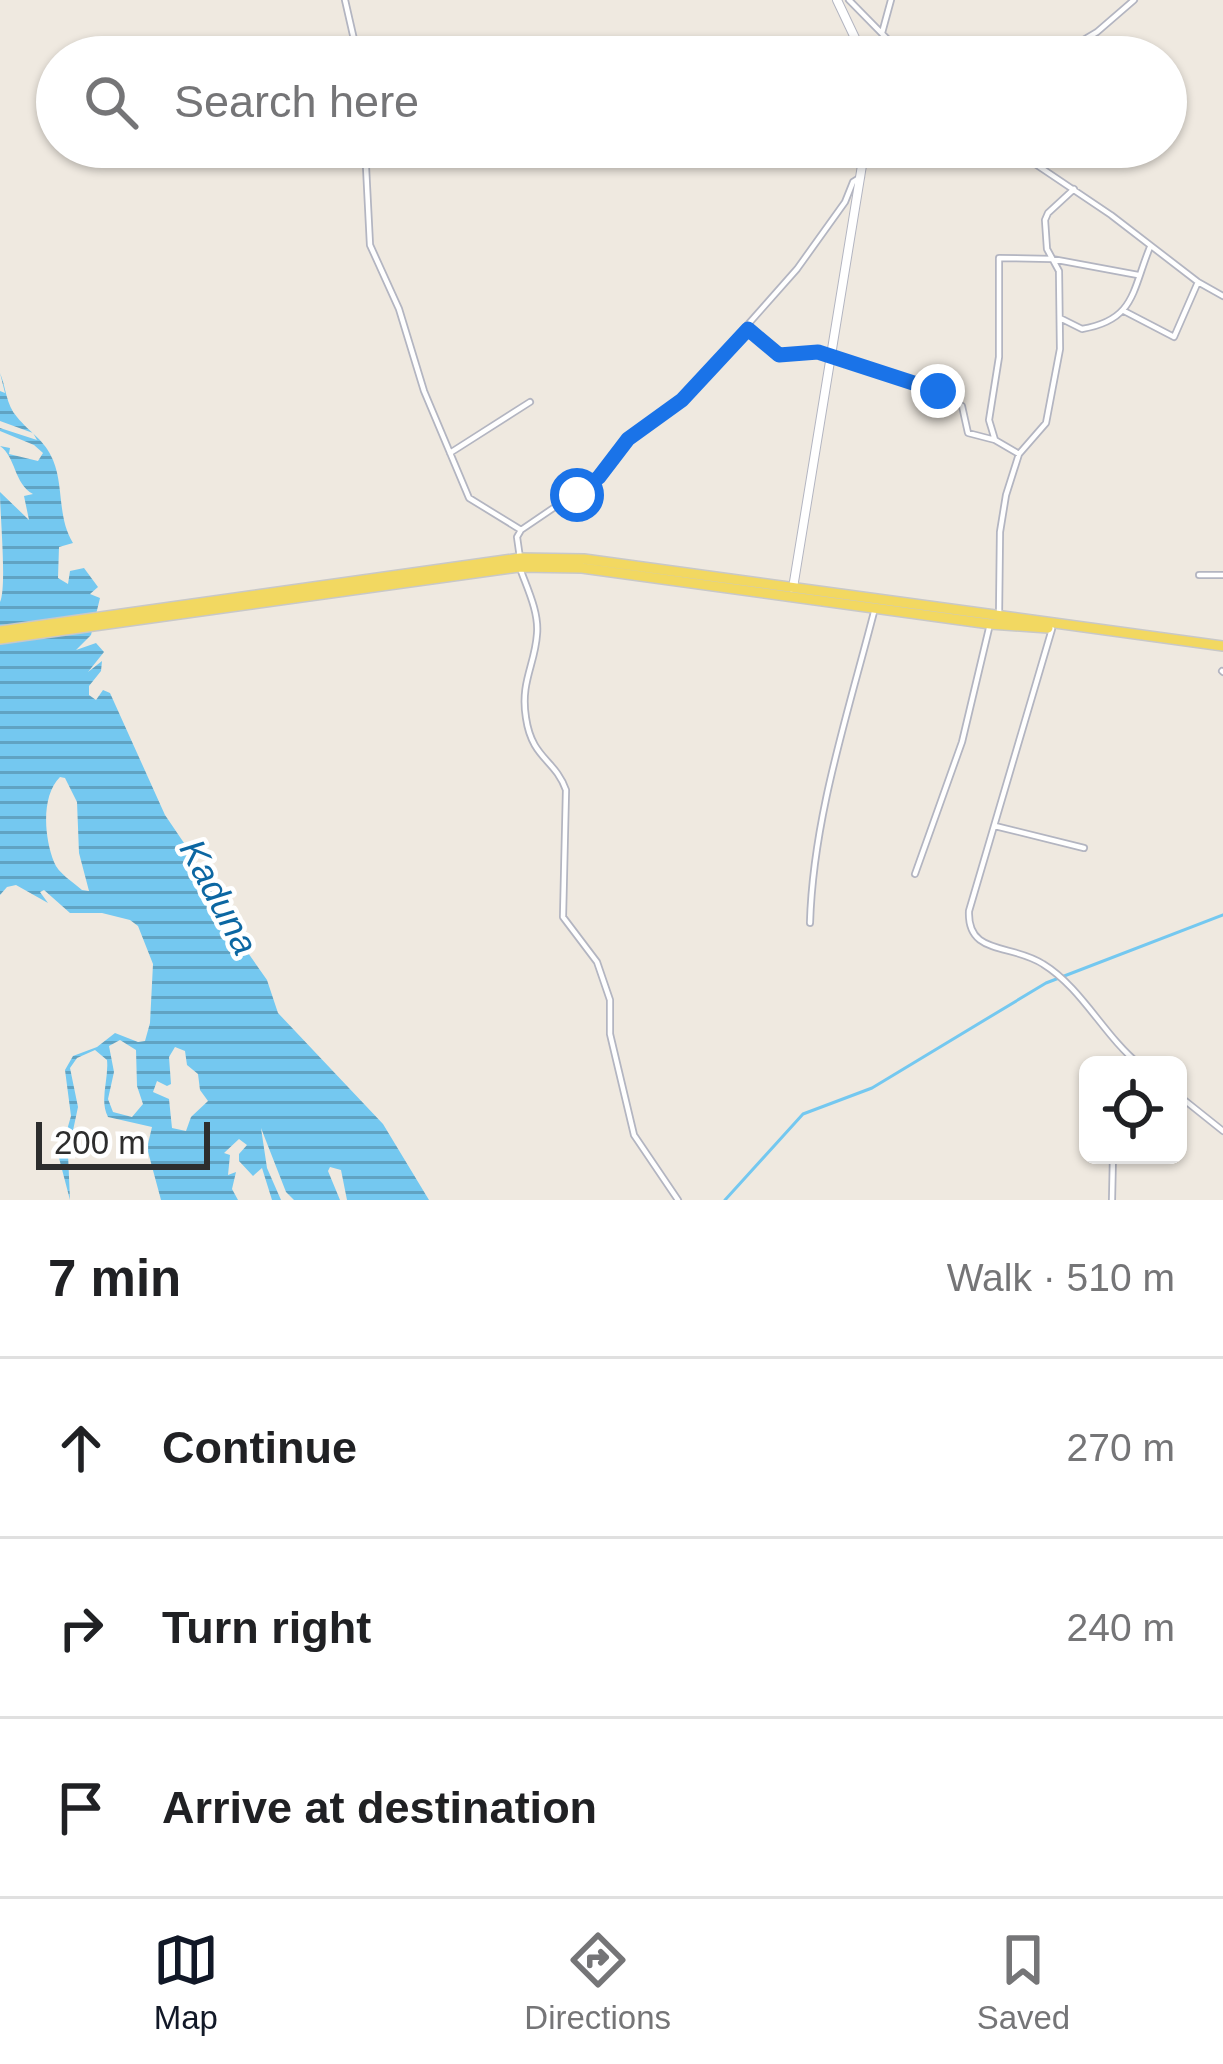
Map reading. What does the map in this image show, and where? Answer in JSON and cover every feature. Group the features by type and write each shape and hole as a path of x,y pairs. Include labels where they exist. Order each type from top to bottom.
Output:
{"main road":[{"path":"837,0 854,36"},
{"path":"793,592 862,168"},
{"path":"0,635 519,562 793,592 1223,650"},
{"path":"793,592 875,608 1223,650"}],"street":[{"path":"345,0 353,36"},
{"path":"849,0 885,36"},
{"path":"882,33 891,0"},
{"path":"1090,36 1134,0"},
{"path":"366,168 370,245 399,309 424,391 469,498 520,530"},
{"path":"1042,168 1223,296"},
{"path":"678,1200 634,1135 610,1034 610,1000 597,962 562,917 566,790 560,773 539,756 526,718 524,684 536,645 537,623 519,562 517,537 520,530 599,477 628,439 682,400 797,269 845,202 850,186 861,177"},
{"path":"915,874 962,742 994,620 1000,532 1018,454 1048,416 1060,349 1060,318 1059,271 1045,220 1074,189"},
{"path":"1060,318 1082,329 1114,322 1124,311 1150,247"},
{"path":"995,440 989,420 999,357 1001,256 1052,259 1138,275"},
{"path":"1124,311 1174,338 1198,282"},
{"path":"748,329 779,355 818,352 938,391 962,406 968,433 995,440 1018,454"},
{"path":"450,453 530,402"},
{"path":"1198,575 1223,575"},
{"path":"810,923 826,812 875,608"},
{"path":"1052,629 969,911 973,938 1048,967 1127,1056"},
{"path":"995,826 1084,848"},
{"path":"1187,1102 1223,1131"},
{"path":"1112,1200 1113,1164"}],"water":[{"path":"0,373 13,412 32,433 0,421 0,391 5,393"},
{"path":"0,428 37,440 33,434 53,460 73,543 59,547 58,578 68,584 70,571 84,568 98,587 90,594 100,598 91,635 76,650 96,643 104,652 88,672 102,661 89,695 96,700 103,690 110,693 165,815 201,868 225,920 267,980 278,1013 383,1124 429,1200 347,1200 341,1170 330,1167 340,1200 294,1200 286,1192 261,1128 267,1168 281,1200 272,1200 262,1168 253,1176 239,1161 247,1145 239,1139 224,1153 230,1155 228,1175 236,1172 232,1189 238,1200 161,1200 147,1148 152,1127 108,1117 104,1104 107,1060 95,1050 77,1058 70,1068 78,1107 68,1154 70,1200 59,1158 71,1116 65,1070 73,1056 97,1047 115,1033 145,1041 153,964 138,926 130,920 102,913 70,913 44,890 40,892 48,903 16,885 0,895 0,492 29,520 24,496 33,494 0,446 10,448 9,454 38,461 43,453","holes":["60,777 77,802 79,853 89,891 62,874 51,852 47,806","120,1040 136,1050 137,1086 143,1104 132,1117 113,1112 108,1099 114,1072 109,1046","175,1047 185,1051 187,1065 198,1074 200,1090 208,1101 191,1117 186,1131 172,1128 169,1099 153,1092 157,1081 171,1084 169,1057"]}],"waterway":[{"path":"725,1200 803,1114 872,1088 1046,983 1223,915"}],"route":[{"path":"577,495 599,477 628,439 682,400 748,329 785,357 818,352 938,391"}],"water label":[{"name":"Kaduna","path":"219,897"}]}
